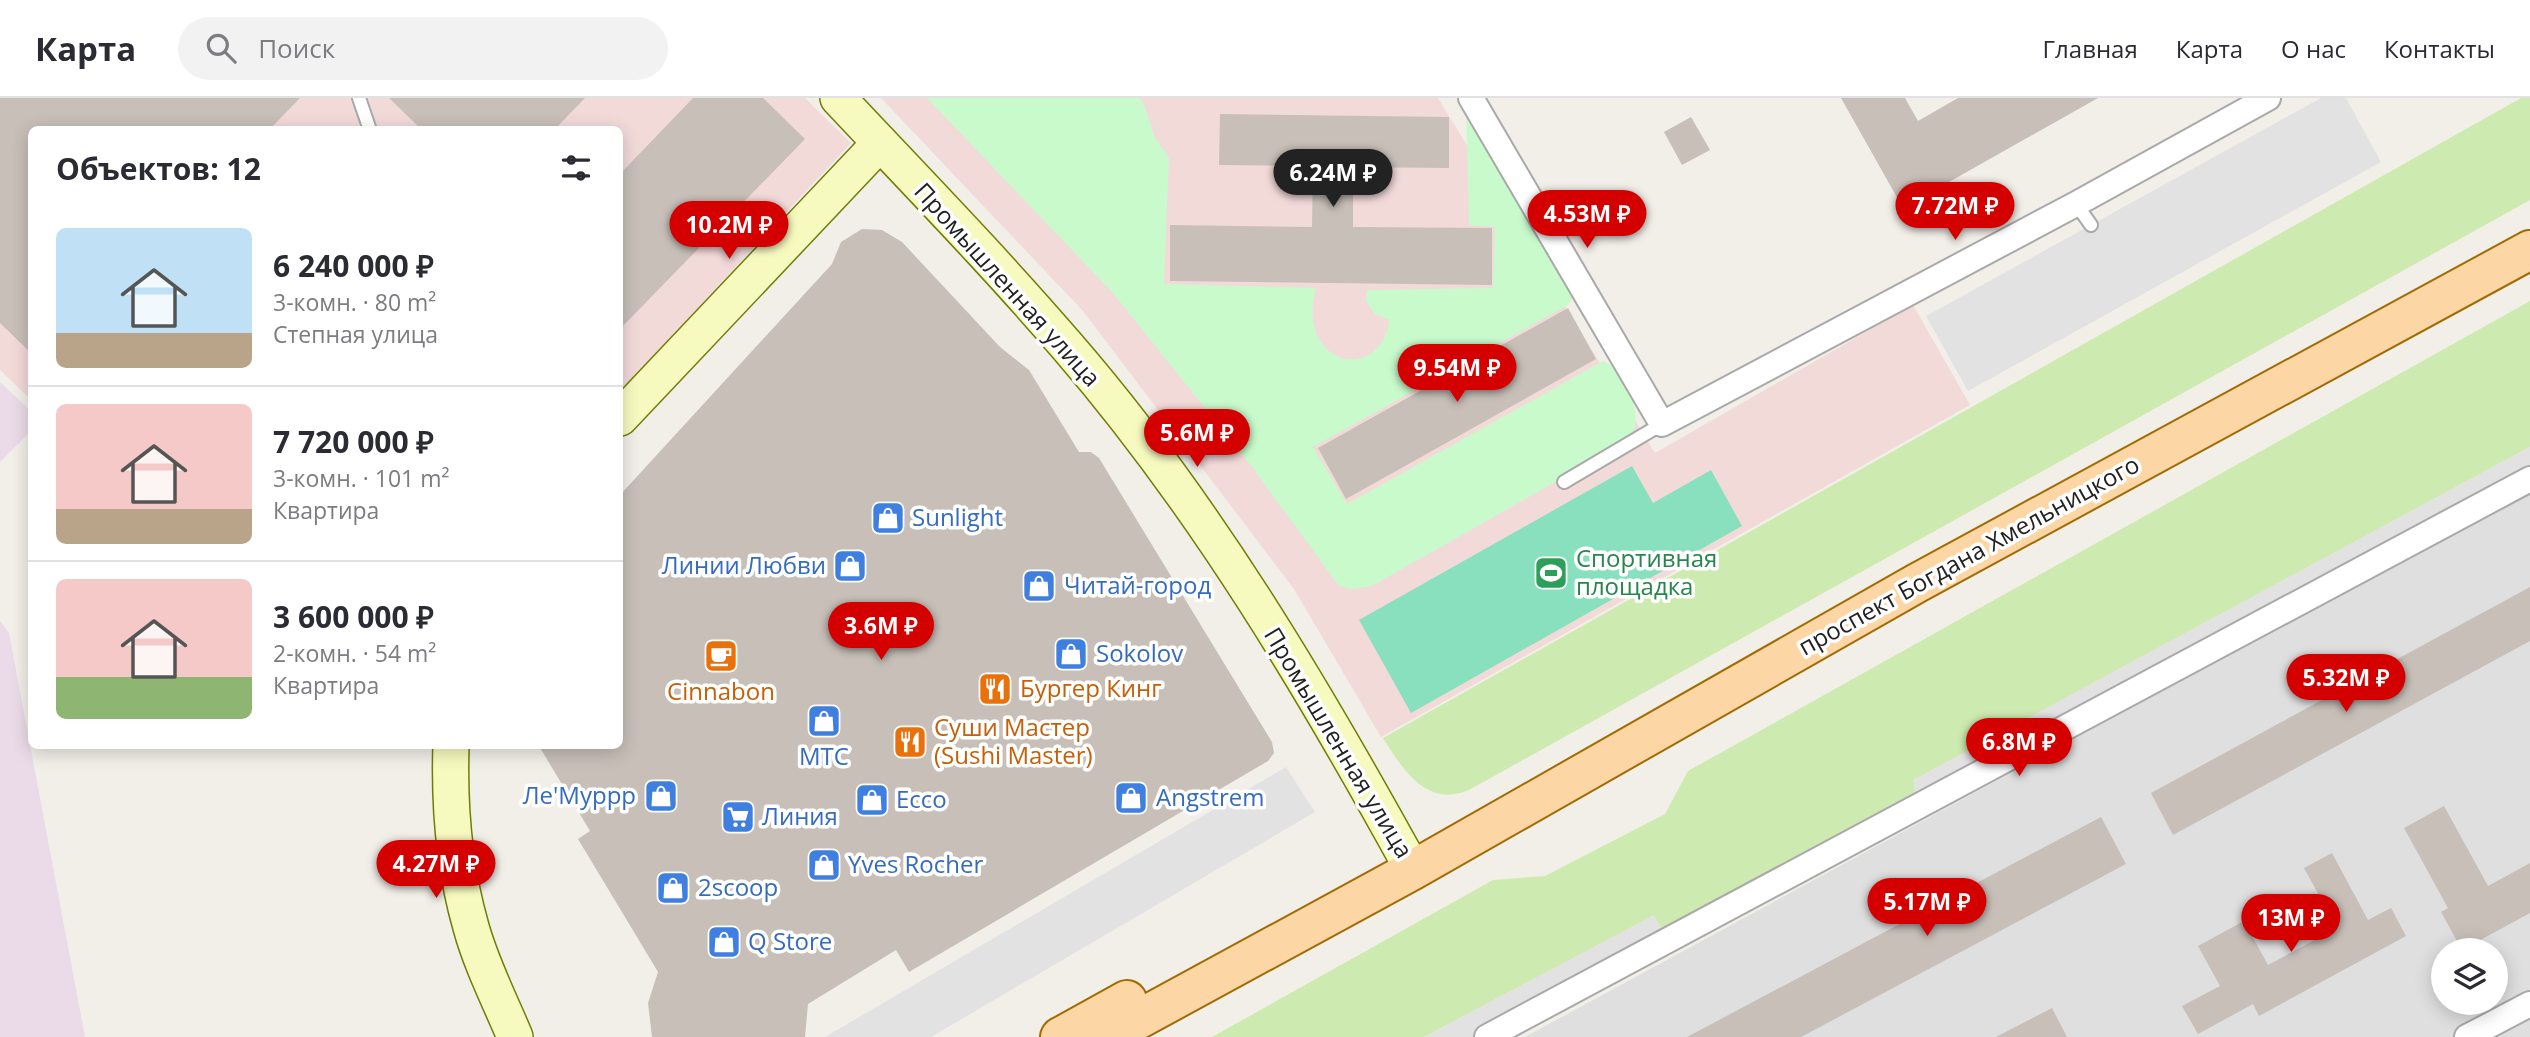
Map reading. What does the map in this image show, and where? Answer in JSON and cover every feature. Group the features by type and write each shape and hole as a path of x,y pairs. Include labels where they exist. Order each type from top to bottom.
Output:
{"main road":[{"name":"проспект Богдана Хмельницкого","path":"1106,1037 1413,870 1917,583 2530,250"},
{"path":"1060,1037 1384,858 1413,870"}],"street":[{"name":"Промышленная улица","path":"838,98 1068,346 1158,462 1248,592 1352,759 1413,870"},
{"path":"1471,98 1662,424 2076,204 2268,98"},
{"path":"623,415 880,143"},
{"path":"1487,1037 2530,479"},
{"path":"451,749 450,785 455,858 471,928 515,1037"},
{"path":"2467,1037 2530,1004"}],"lane":[{"path":"359,98 369,126"},
{"path":"2076,204 2091,225"},
{"path":"1564,482 1662,424"}],"shaded area":[{"path":"0,98 805,98 851,143 623,388 623,126 28,126 28,397 0,370"},
{"path":"881,98 1438,98 1655,453 1913,305 1970,405 1381,737 1294,589 1083,311"},
{"path":"2321,98 2346,98 2381,162 1968,391 1926,316"},
{"path":"0,382 28,408 28,434 0,462"},
{"path":"2530,447 2530,479 1917,807 1913,780"},
{"path":"2530,491 2530,1037 1525,1037"},
{"path":"0,621 9,633 28,734 28,749 31,749 85,1037 0,1037"},
{"path":"1286,767 1315,812 931,1037 825,1037"},
{"path":"1654,915 1668,940 1487,1037 1424,1037"}],"green space":[{"path":"927,98 1139,98 1143,102 1155,138 1169,158 1164,284 1316,288 1312,314 1317,335 1327,350 1341,358 1357,359 1371,353 1383,340 1389,320 1375,314 1366,301 1367,290 1493,288 1495,227 1469,225 1466,107 1574,295 1568,305 1313,447 1347,504 1603,361 1617,372 1628,390 1635,411 1633,431 1624,443 1372,586 1352,589 1339,586 1249,463 1112,292"},
{"path":"2521,98 2530,98 2530,200 1469,790 1441,794 1429,790 1408,773 1383,738"},
{"path":"2530,301 2530,447 1914,780 1916,802 1665,935 1653,916 1424,1037 1212,1037 1493,880 1545,876 1665,814 1688,771"},
{"name":"Спортивная площадка","path":"1632,466 1653,503 1711,470 1742,526 1411,713 1359,620"}],"building":[{"path":"0,98 300,98 273,126 28,126 28,350 0,323"},
{"path":"389,98 585,98 558,126 418,126"},
{"path":"693,98 763,98 805,139 623,326 623,171"},
{"path":"1841,98 1905,98 1918,121 1958,98 2098,98 1903,208"},
{"path":"1220,114 1449,117 1449,168 1353,167 1353,227 1492,228 1492,285 1170,281 1170,225 1312,227 1313,166 1219,165"},
{"path":"1691,117 1710,150 1682,165 1664,132"},
{"path":"862,229 882,230 902,242 1000,347 1029,370 1079,452 1091,452 1099,458 1272,742 1274,753 1268,761 909,972 896,950 808,1004 805,1037 652,1037 648,1003 658,972 578,839 590,831 541,749 623,749 623,492 832,264 841,242"},
{"path":"1568,308 1596,359 1346,499 1318,448"},
{"path":"2530,587 2530,641 2173,835 2151,793"},
{"path":"2444,806 2488,886 2530,863 2530,913 2484,938 2455,938 2441,912 2448,908 2404,828"},
{"path":"2101,817 2126,864 1801,1037 1687,1037"},
{"path":"2332,853 2368,920 2391,908 2406,936 2259,1016 2253,1004 2198,1034 2182,1006 2220,986 2198,946 2244,921 2268,965 2337,928 2304,868"},
{"path":"2052,1008 2067,1037 1996,1037"}],"place":[{"name":"Sunlight","path":"888,518"},
{"name":"Линии Любви","path":"850,566"},
{"name":"Спортивная площадка","path":"1551,573"},
{"name":"Читай-город","path":"1039,586"},
{"name":"Sokolov","path":"1071,654"},
{"name":"Cinnabon","path":"721,656"},
{"name":"Бургер Кинг","path":"995,689"},
{"name":"МТС","path":"824,721"},
{"name":"Суши Мастер (Sushi Master)","path":"910,742"},
{"name":"Ле'Муррр","path":"661,796"},
{"name":"Angstrem","path":"1131,798"},
{"name":"Ecco","path":"872,800"},
{"name":"Линия","path":"738,817"},
{"name":"Yves Rocher","path":"824,865"},
{"name":"2scoop","path":"673,888"},
{"name":"Q Store","path":"724,942"}]}
